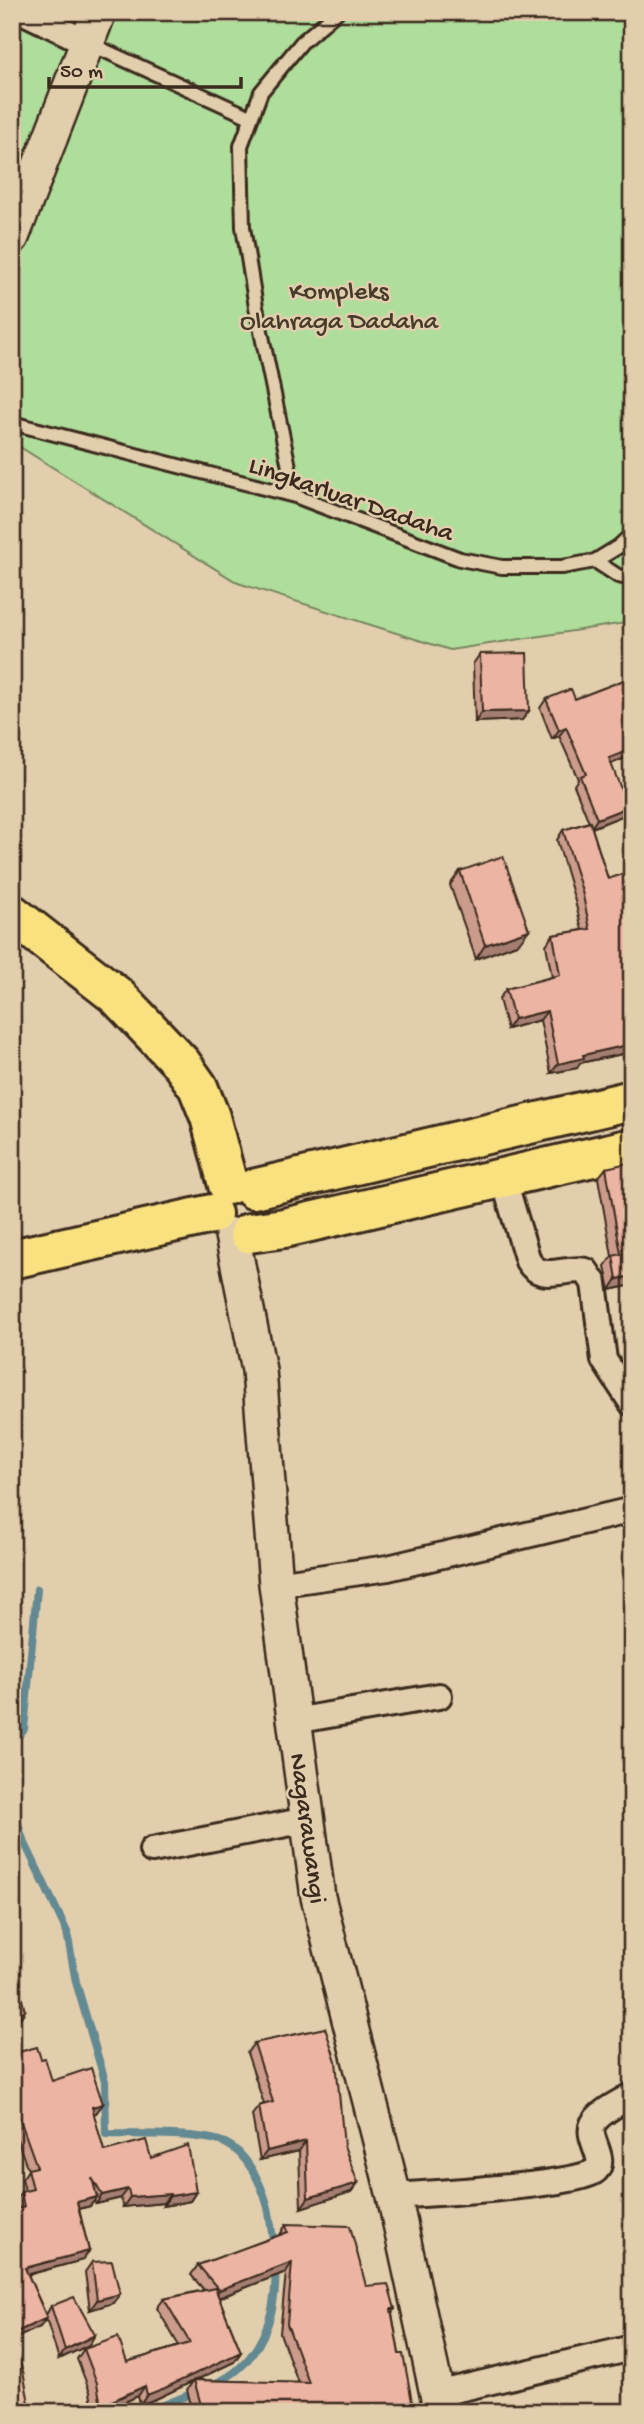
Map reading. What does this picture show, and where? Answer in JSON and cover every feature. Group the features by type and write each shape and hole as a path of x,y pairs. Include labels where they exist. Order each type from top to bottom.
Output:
{"main road":[{"path":"13,229 99,12"},
{"path":"12,914 117,996 181,1063 198,1087 211,1117 235,1211"},
{"path":"12,1259 235,1211 632,1100"},
{"path":"235,1211 284,1228 632,1147"},
{"name":"Nagarawangi","path":"235,1211 259,1370 276,1584 318,1897 394,2196 439,2403"}],"street":[{"path":"24,12 86,42"},
{"path":"503,1177 528,1261 533,1268 543,1274 576,1269 586,1271 594,1283 604,1360 632,1403"},
{"path":"276,1584 388,1568 632,1510"},
{"path":"294,1721 439,1696"},
{"path":"152,1850 307,1820"},
{"path":"394,2196 507,2188 592,2173 597,2170 599,2163 591,2132 594,2123 632,2095"},
{"path":"439,2403 632,2348"}],"lane":[{"path":"295,496 256,307 243,226 241,146 261,92 310,35 337,12"},
{"path":"86,42 250,117"},
{"name":"Lingkarluar Dadaha","path":"12,423 295,496 460,559 514,567 562,566 595,561 618,547 632,534"},
{"path":"595,561 618,576 632,579"}],"green space":[{"name":"Kompleks Olahraga Dadaha","path":"12,12 632,12 632,622 450,650 238,583 12,442"}],"building":[{"path":"527,653 529,711 482,712 480,654"},
{"path":"632,677 632,749 609,758 628,807 597,819 580,776 586,774 566,727 559,730 546,699 571,689 575,699"},
{"path":"590,822 608,879 623,874 632,898 632,1044 583,1055 584,1058 558,1064 547,1011 514,1019 506,989 560,975 553,935 590,929 582,891 563,830"},
{"path":"503,856 529,930 485,945 460,871"},
{"path":"632,1162 632,1276 617,1279 613,1256 621,1254 606,1168"},
{"path":"12,1961 25,2011 12,2014"},
{"path":"325,2028 336,2061 344,2146 358,2183 308,2198 306,2141 267,2151 259,2106 273,2102 254,2043"},
{"path":"37,2047 41,2059 45,2058 52,2081 91,2068 103,2104 92,2107 104,2151 146,2140 151,2158 188,2145 196,2192 130,2197 128,2189 102,2195 92,2178 97,2197 77,2202 89,2251 25,2268 47,2318 12,2334 12,2210 24,2207 21,2192 33,2189 28,2169 37,2167 12,2097 12,2054"},
{"path":"286,2224 350,2226 366,2286 388,2284 395,2309 391,2309 399,2354 403,2354 414,2412 203,2412 194,2380 309,2383 287,2324 292,2262 219,2290 198,2265 288,2232"},
{"path":"112,2261 120,2294 97,2300 92,2262"},
{"path":"215,2288 241,2352 147,2395 145,2386 101,2406 97,2383 84,2349 118,2337 127,2362 190,2343 164,2299"},
{"path":"74,2297 95,2335 65,2350 51,2306"},
{"path":"12,2342 23,2371 29,2403 12,2406"}],"waterway":[{"path":"12,1747 13,1741 24,1729 37,1589"},
{"path":"12,1804 22,1837 67,1932 76,1982 105,2081 106,2134 200,2137 214,2139 233,2147 252,2169 261,2187 268,2209 274,2248"},
{"path":"214,2384 243,2364 263,2336 273,2303 275,2268"},
{"path":"147,2412 196,2392"}]}
